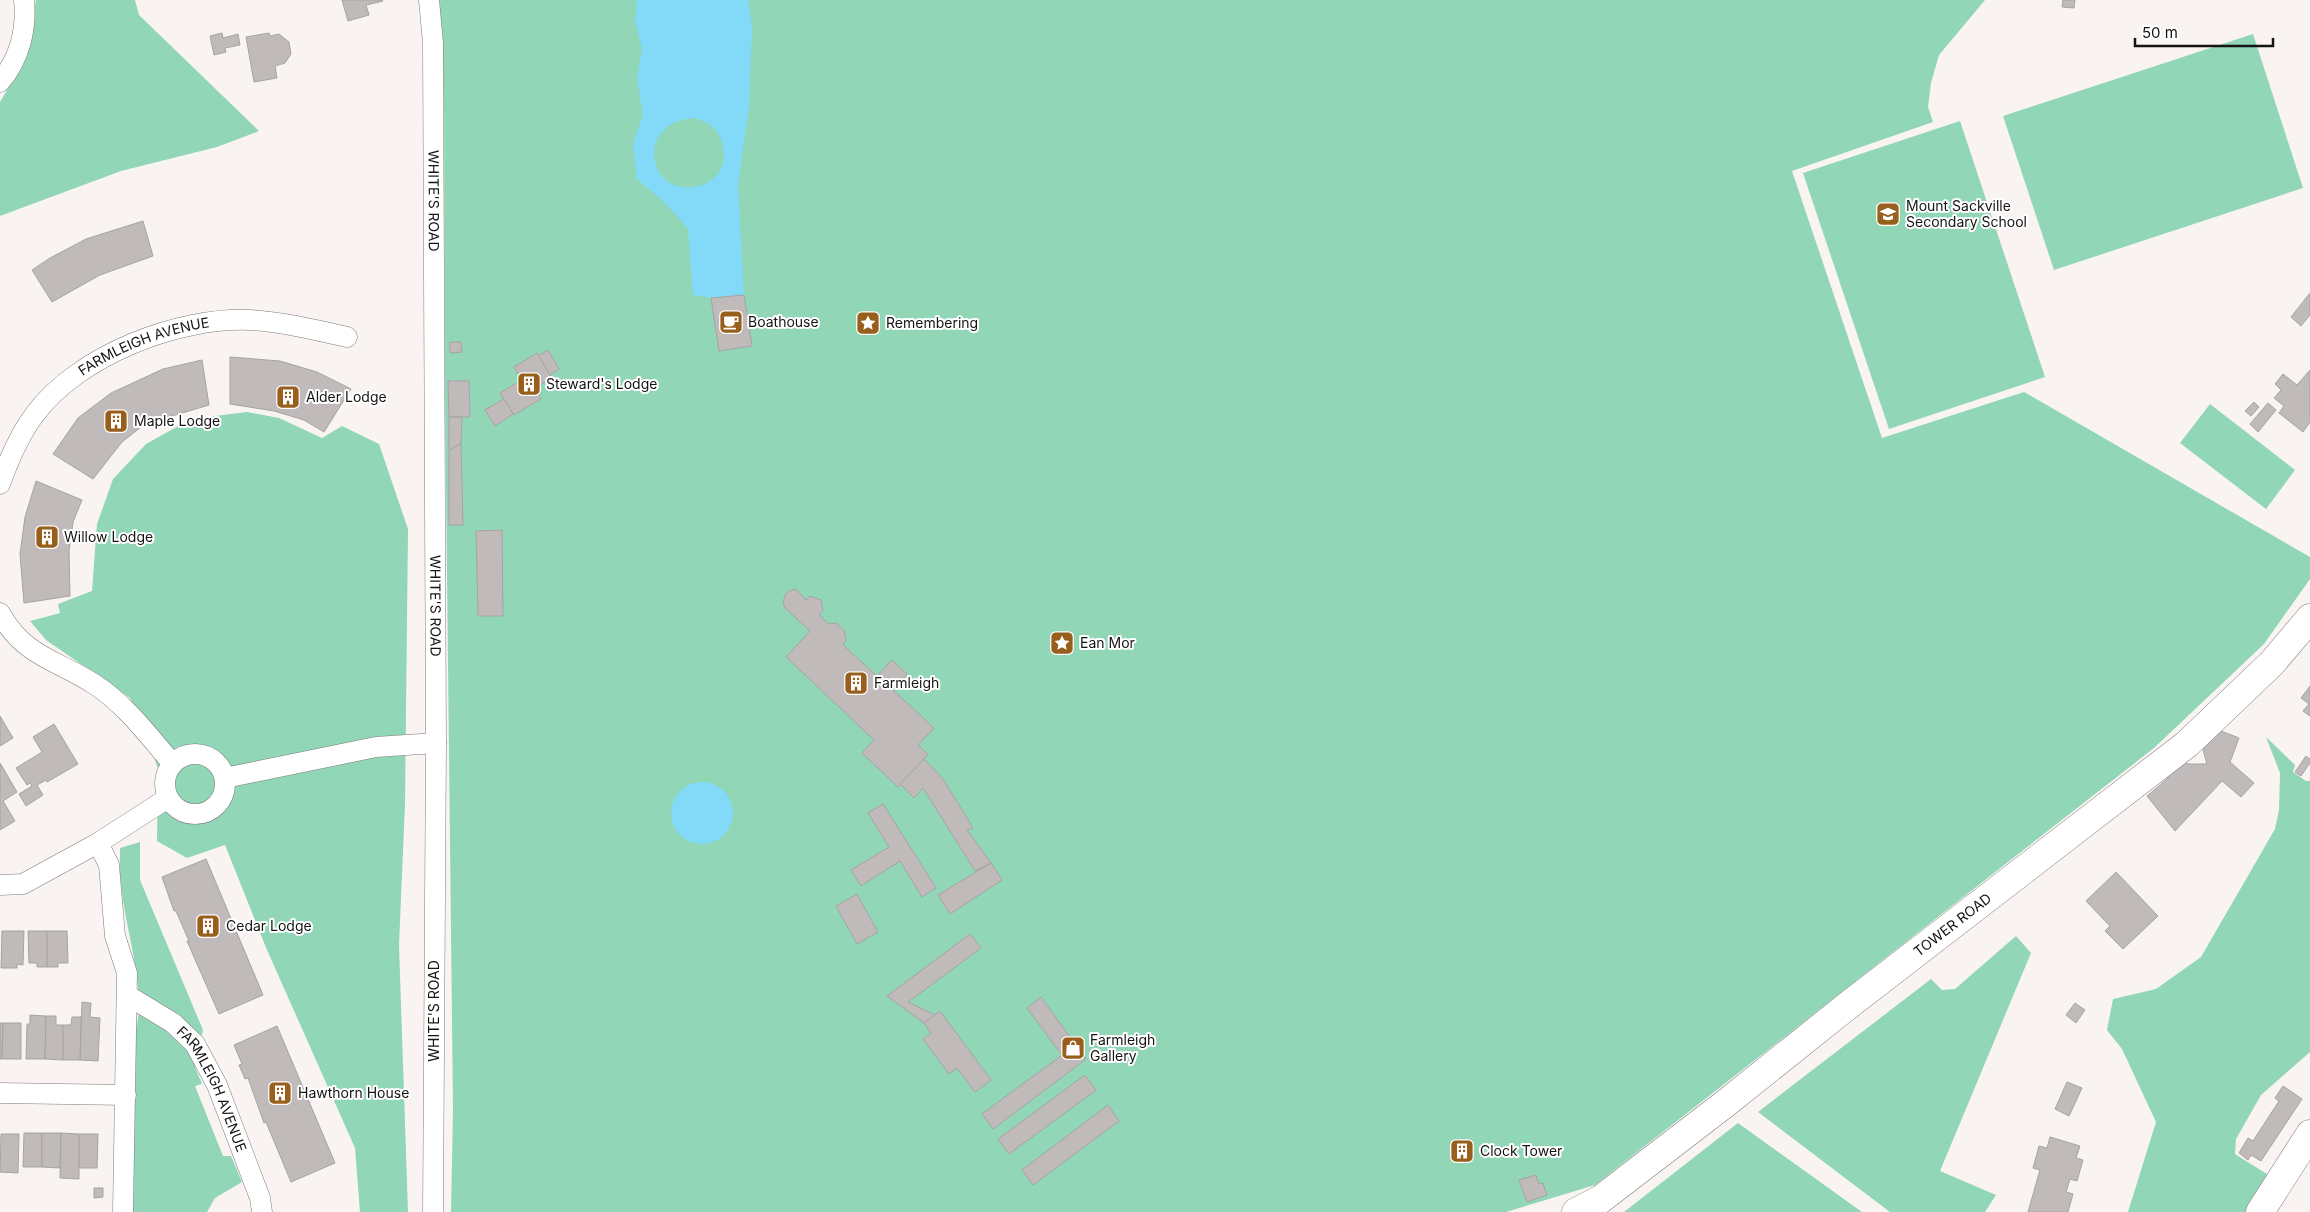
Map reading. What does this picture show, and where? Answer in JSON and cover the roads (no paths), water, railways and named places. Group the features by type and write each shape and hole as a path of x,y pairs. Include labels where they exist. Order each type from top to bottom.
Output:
{"street":[{"path":"0,82 11,69 23,38 24,0"},
{"name":"WHITE'S ROAD","path":"430,0 433,43 435,243 436,743 433,1025 435,1171 433,1212"},
{"name":"FARMLEIGH AVENUE","path":"0,484 14,446 36,413 68,381 123,346 155,335 207,324 250,320 298,326 347,337"},
{"path":"0,613 7,625 28,647 48,661 93,684 127,710 172,763"},
{"name":"TOWER ROAD","path":"1576,1212 1601,1199 1726,1103 1846,1007 2194,739 2272,663 2310,618"},
{"path":"225,778 376,747 436,743"},
{"path":"193,753 205,755 216,761 225,778 225,794 218,805 209,812 199,815 186,813 177,808 168,798 165,785 166,774 172,763 182,756 193,753"},
{"path":"0,885 22,884 98,843 168,798"},
{"path":"98,843 109,865 115,936 127,973 124,1212"},
{"name":"FARMLEIGH AVENUE","path":"127,995 173,1023 195,1044 217,1085 260,1198 262,1212"},
{"path":"0,1093 126,1095"},
{"path":"2260,1212 2310,1134"}],"water":[{"path":"637,0 748,0 752,26 749,107 738,185 744,295 711,298 693,295 688,229 666,204 637,179 633,144 643,115 637,79 642,49 635,20","holes":["696,118 709,124 717,132 723,145 723,164 716,176 705,184 692,187 677,186 665,179 657,168 654,156 656,142 664,130 677,122"]},
{"path":"696,782 708,782 724,791 731,801 733,813 731,825 724,835 708,844 696,844 685,839 676,830 671,819 671,807 676,796 685,787"}],"place":[{"name":"Mount Sackville Secondary School","path":"1888,214"},
{"name":"Boathouse","path":"731,322"},
{"name":"Remembering","path":"868,323"},
{"name":"Steward's Lodge","path":"529,384"},
{"name":"Alder Lodge","path":"288,397"},
{"name":"Maple Lodge","path":"116,421"},
{"name":"Willow Lodge","path":"47,537"},
{"name":"Ean Mor","path":"1062,643"},
{"name":"Farmleigh","path":"856,683"},
{"name":"Cedar Lodge","path":"208,926"},
{"name":"Farmleigh Gallery","path":"1073,1048"},
{"name":"Hawthorn House","path":"280,1093"},
{"name":"Clock Tower","path":"1462,1151"}]}
